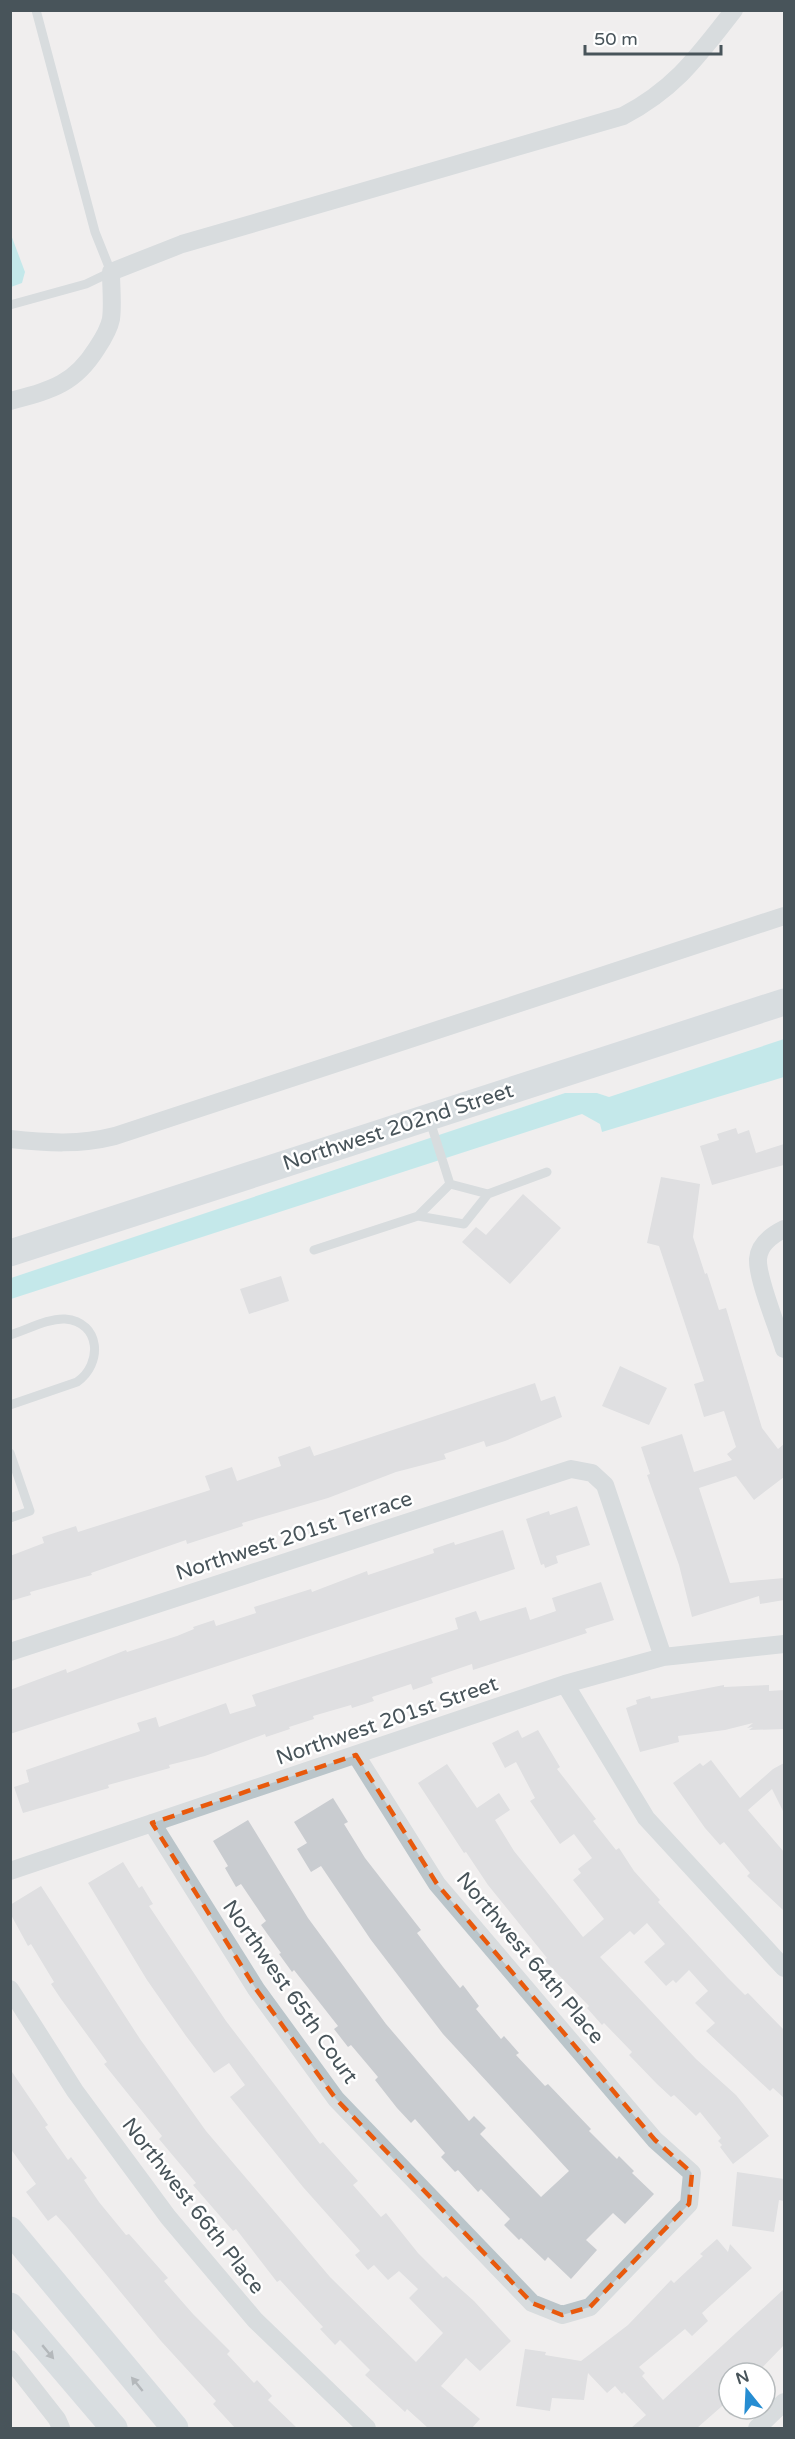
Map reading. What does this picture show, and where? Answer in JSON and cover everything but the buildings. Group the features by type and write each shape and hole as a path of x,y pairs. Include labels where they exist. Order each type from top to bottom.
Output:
{"street":[{"path":"10,401 56,388 73,378 90,358 105,335 111,319 111,272 182,244 623,116 669,87 692,65 734,10"},
{"path":"10,1139 71,1144 88,1143 116,1136 784,916"},
{"name":"Northwest 202nd Street","path":"10,1253 431,1126 784,1002"},
{"path":"784,1229 770,1236 758,1259 760,1273 784,1349"},
{"name":"Northwest 201st Terrace","path":"10,1652 571,1469 592,1473 605,1485 663,1657"},
{"name":"Northwest 201st Street","path":"10,1871 565,1684 663,1657 784,1644"},
{"path":"565,1684 646,1818 784,1968"},
{"name":"Northwest 64th Place","path":"356,1755 437,1884 655,2140 692,2173 689,2204 590,2307 562,2314 532,2303"},
{"name":"Northwest 65th Court","path":"152,1823 256,1989 336,2100 532,2303"},
{"name":"Northwest 66th Place","path":"10,1989 75,2091 168,2217 255,2320 367,2428"},
{"path":"10,2230 175,2428"},
{"path":"10,2307 114,2428"},
{"path":"10,2359 57,2419 61,2428"},
{"path":"757,2428 784,2402"}],"lane":[{"path":"10,305 86,284 111,272 95,232 36,10"},
{"path":"431,1126 450,1184"},
{"path":"418,1216 464,1224 488,1194 547,1172"},
{"path":"450,1184 488,1194"},
{"path":"314,1250 418,1216 450,1184"},
{"path":"10,1335 65,1319 85,1328 92,1336 95,1357 86,1376 77,1382 10,1405"},
{"path":"10,1453 14,1474 30,1511 10,1518"}],"highlighted area":[{"path":"356,1755 437,1884 655,2140 692,2173 689,2204 590,2307 562,2315 532,2303 336,2099 256,1989 152,1823"}],"water":[{"path":"10,232 25,272 22,283 11,287"},
{"path":"784,1039 784,1077 602,1132 600,1124 582,1114 11,1299 11,1278 565,1093 597,1093 609,1097"}]}
